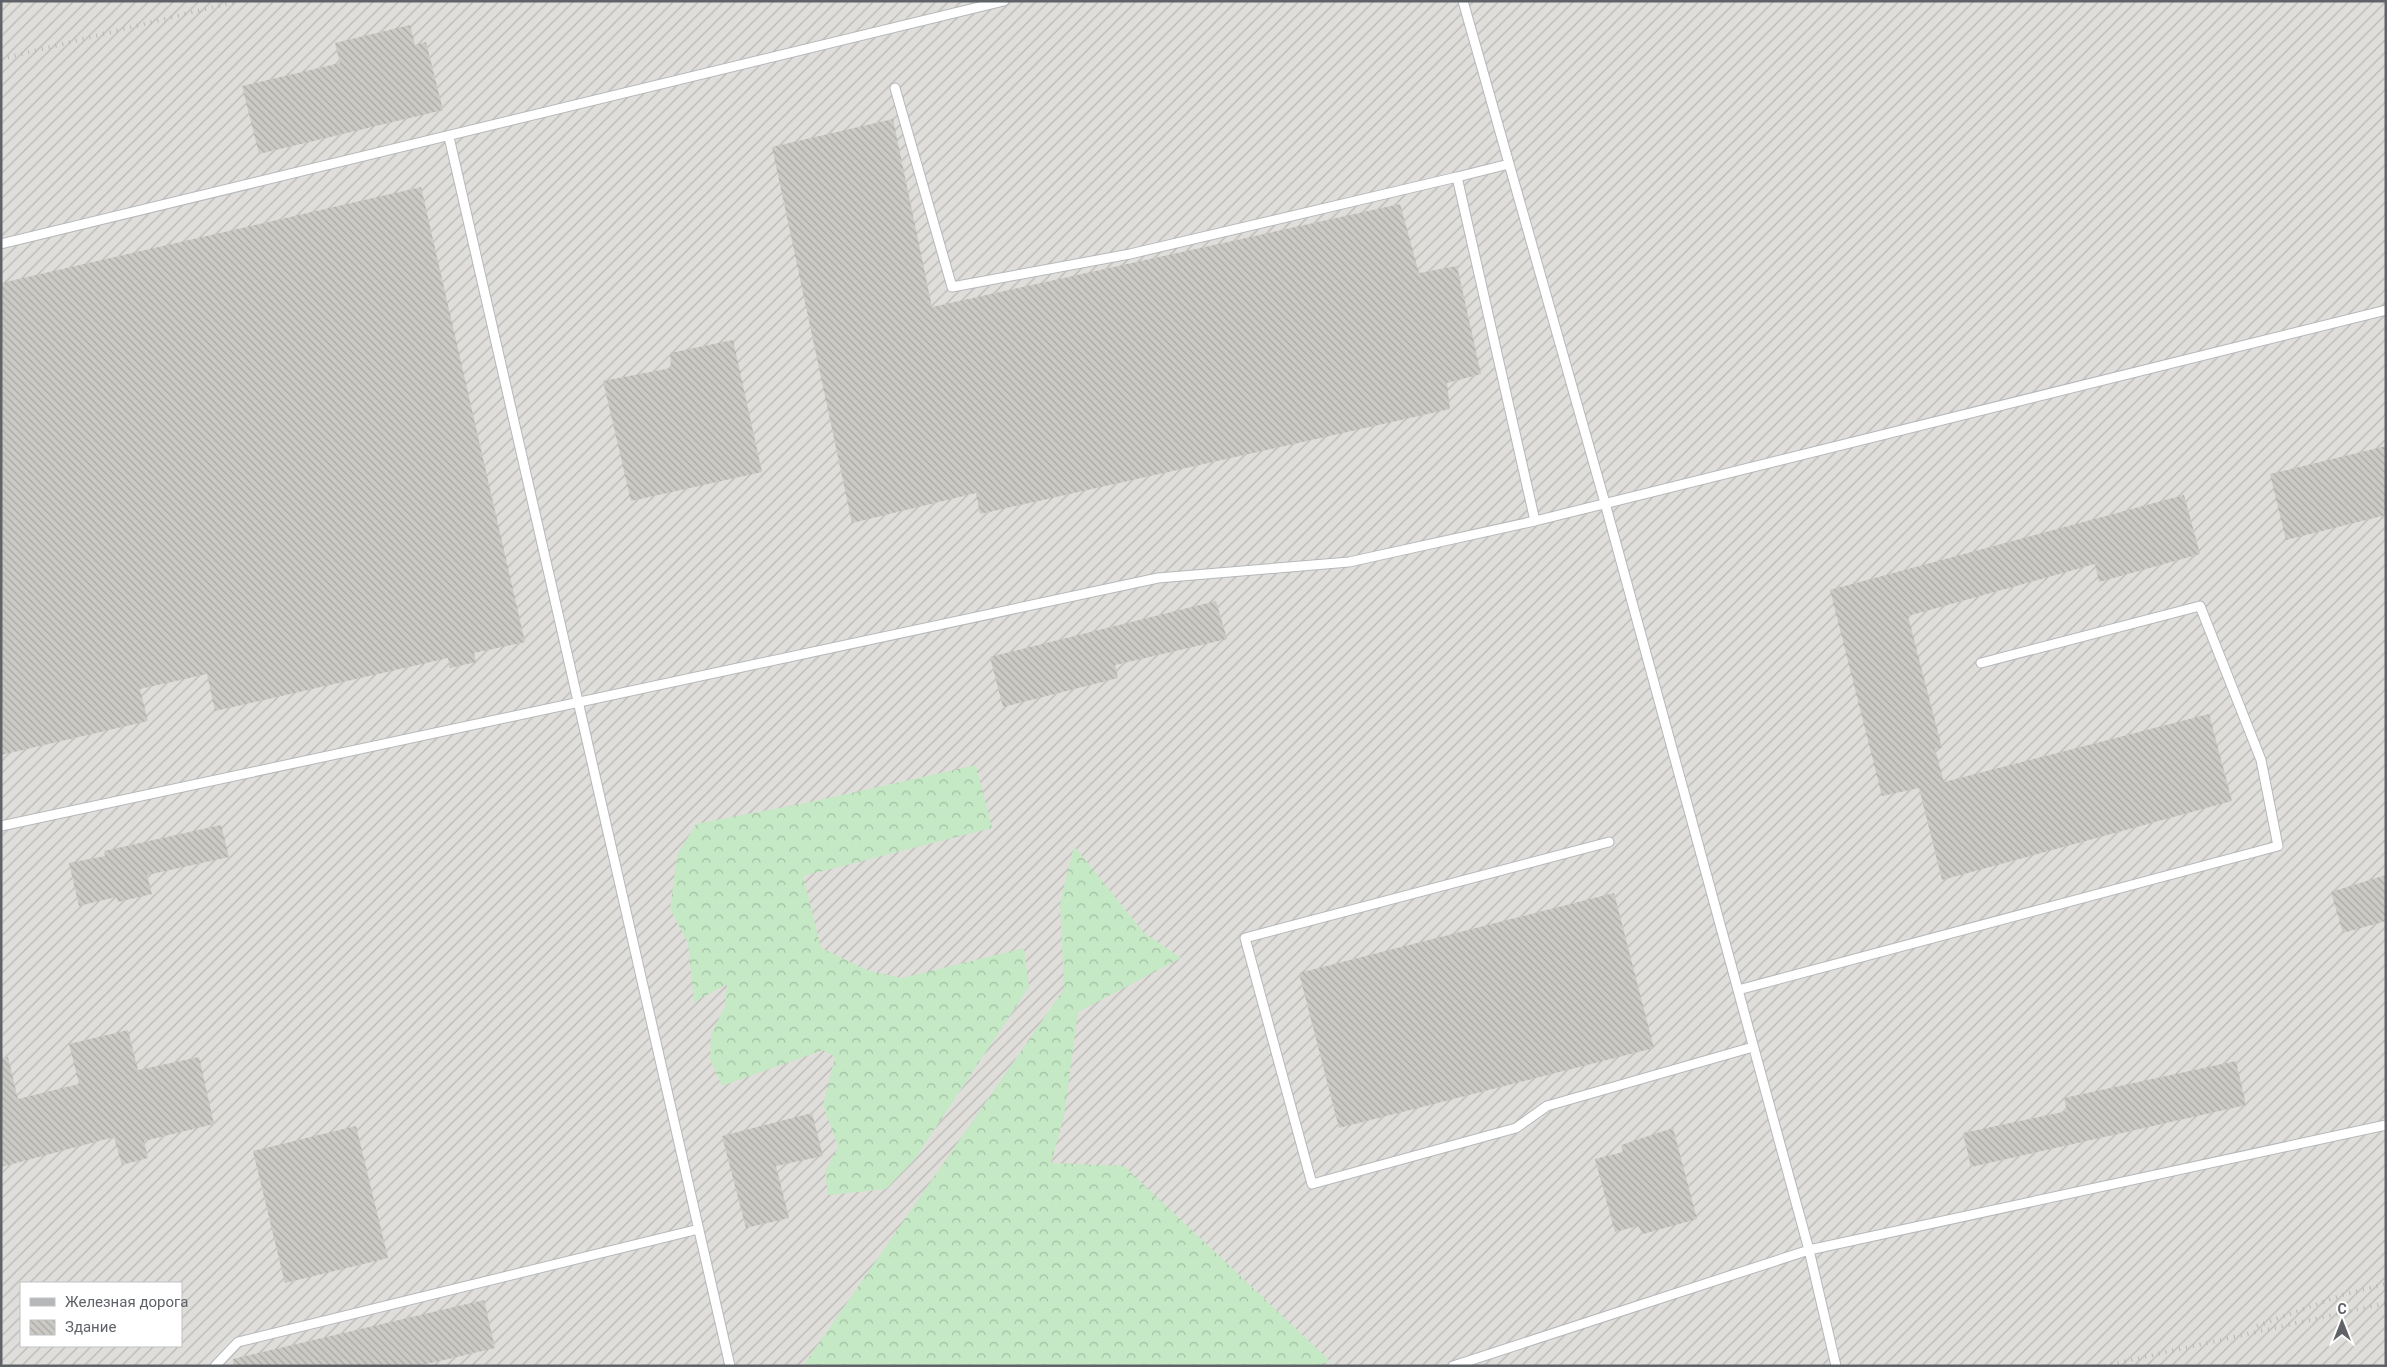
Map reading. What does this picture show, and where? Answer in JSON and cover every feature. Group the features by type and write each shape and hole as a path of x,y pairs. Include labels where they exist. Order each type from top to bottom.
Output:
{"lane":[{"path":"1,244 1004,1"},
{"path":"1463,1 1738,990 1809,1250 1836,1366"},
{"path":"895,88 952,287 1130,254 1509,164"},
{"path":"449,137 730,1366"},
{"path":"1458,177 1535,522"},
{"path":"1,826 1158,578 1349,562 1535,522 1604,503 2386,310"},
{"path":"1738,990 2278,846 2261,760 2200,606 1981,663"},
{"path":"1609,842 1245,938 1312,1184 1516,1128 1547,1106 1753,1047"},
{"path":"1453,1366 1809,1250 2386,1125"},
{"path":"215,1366 238,1342 699,1229"}],"shaded area":[{"path":"1,1 2386,1 2386,1366 1,1366"}],"green space":[{"path":"976,765 992,828 803,876 821,948 869,971 902,978 1024,948 1029,987 914,1160 886,1189 828,1195 825,1171 838,1147 823,1105 835,1057 823,1050 722,1086 710,1060 711,1034 725,1006 727,984 694,1002 688,943 670,909 677,855 696,824 815,801"},
{"path":"1074,846 1144,933 1181,958 1078,1012 1064,1116 1051,1163 1124,1166 1330,1361 1315,1366 803,1366 1064,989 1060,903"}],"building":[{"path":"410,25 415,45 426,42 443,110 259,154 242,86 340,63 335,43"},
{"path":"893,119 932,307 1400,204 1419,273 1457,266 1481,374 1447,383 1450,409 980,514 976,493 852,523 772,147"},
{"path":"421,187 525,642 474,653 476,662 450,668 448,658 215,711 207,674 140,689 148,721 1,755 1,283"},
{"path":"733,340 762,472 631,501 603,381 671,368 670,353"},
{"path":"2386,446 2386,515 2286,540 2270,474"},
{"path":"2184,495 2200,554 2099,582 2095,564 1908,616 1942,748 1935,749 1944,782 2209,714 2232,801 1942,880 1919,788 1882,796 1830,590"},
{"path":"1216,601 1227,639 1115,665 1118,678 1003,707 990,657"},
{"path":"221,825 229,857 147,875 152,894 118,902 116,897 79,906 69,863 105,856 104,851"},
{"path":"2386,875 2386,921 2343,933 2331,892"},
{"path":"1614,893 1654,1048 1339,1128 1299,973"},
{"path":"128,1030 138,1070 199,1057 214,1124 144,1141 148,1158 122,1165 114,1137 1,1167 1,1058 8,1057 18,1099 79,1084 69,1044"},
{"path":"2236,1061 2246,1105 1971,1167 1963,1133 2067,1111 2064,1098"},
{"path":"812,1113 823,1156 776,1166 789,1218 746,1228 722,1136"},
{"path":"356,1126 388,1258 285,1283 253,1151"},
{"path":"1673,1128 1697,1219 1643,1234 1638,1226 1615,1232 1595,1159 1623,1152 1621,1145"},
{"path":"484,1300 495,1348 418,1366 233,1366 233,1359"}],"railway":[{"path":"1,59 238,1"},
{"path":"2257,1326 2345,1294 2386,1284"},
{"path":"2104,1366 2386,1303"}]}
